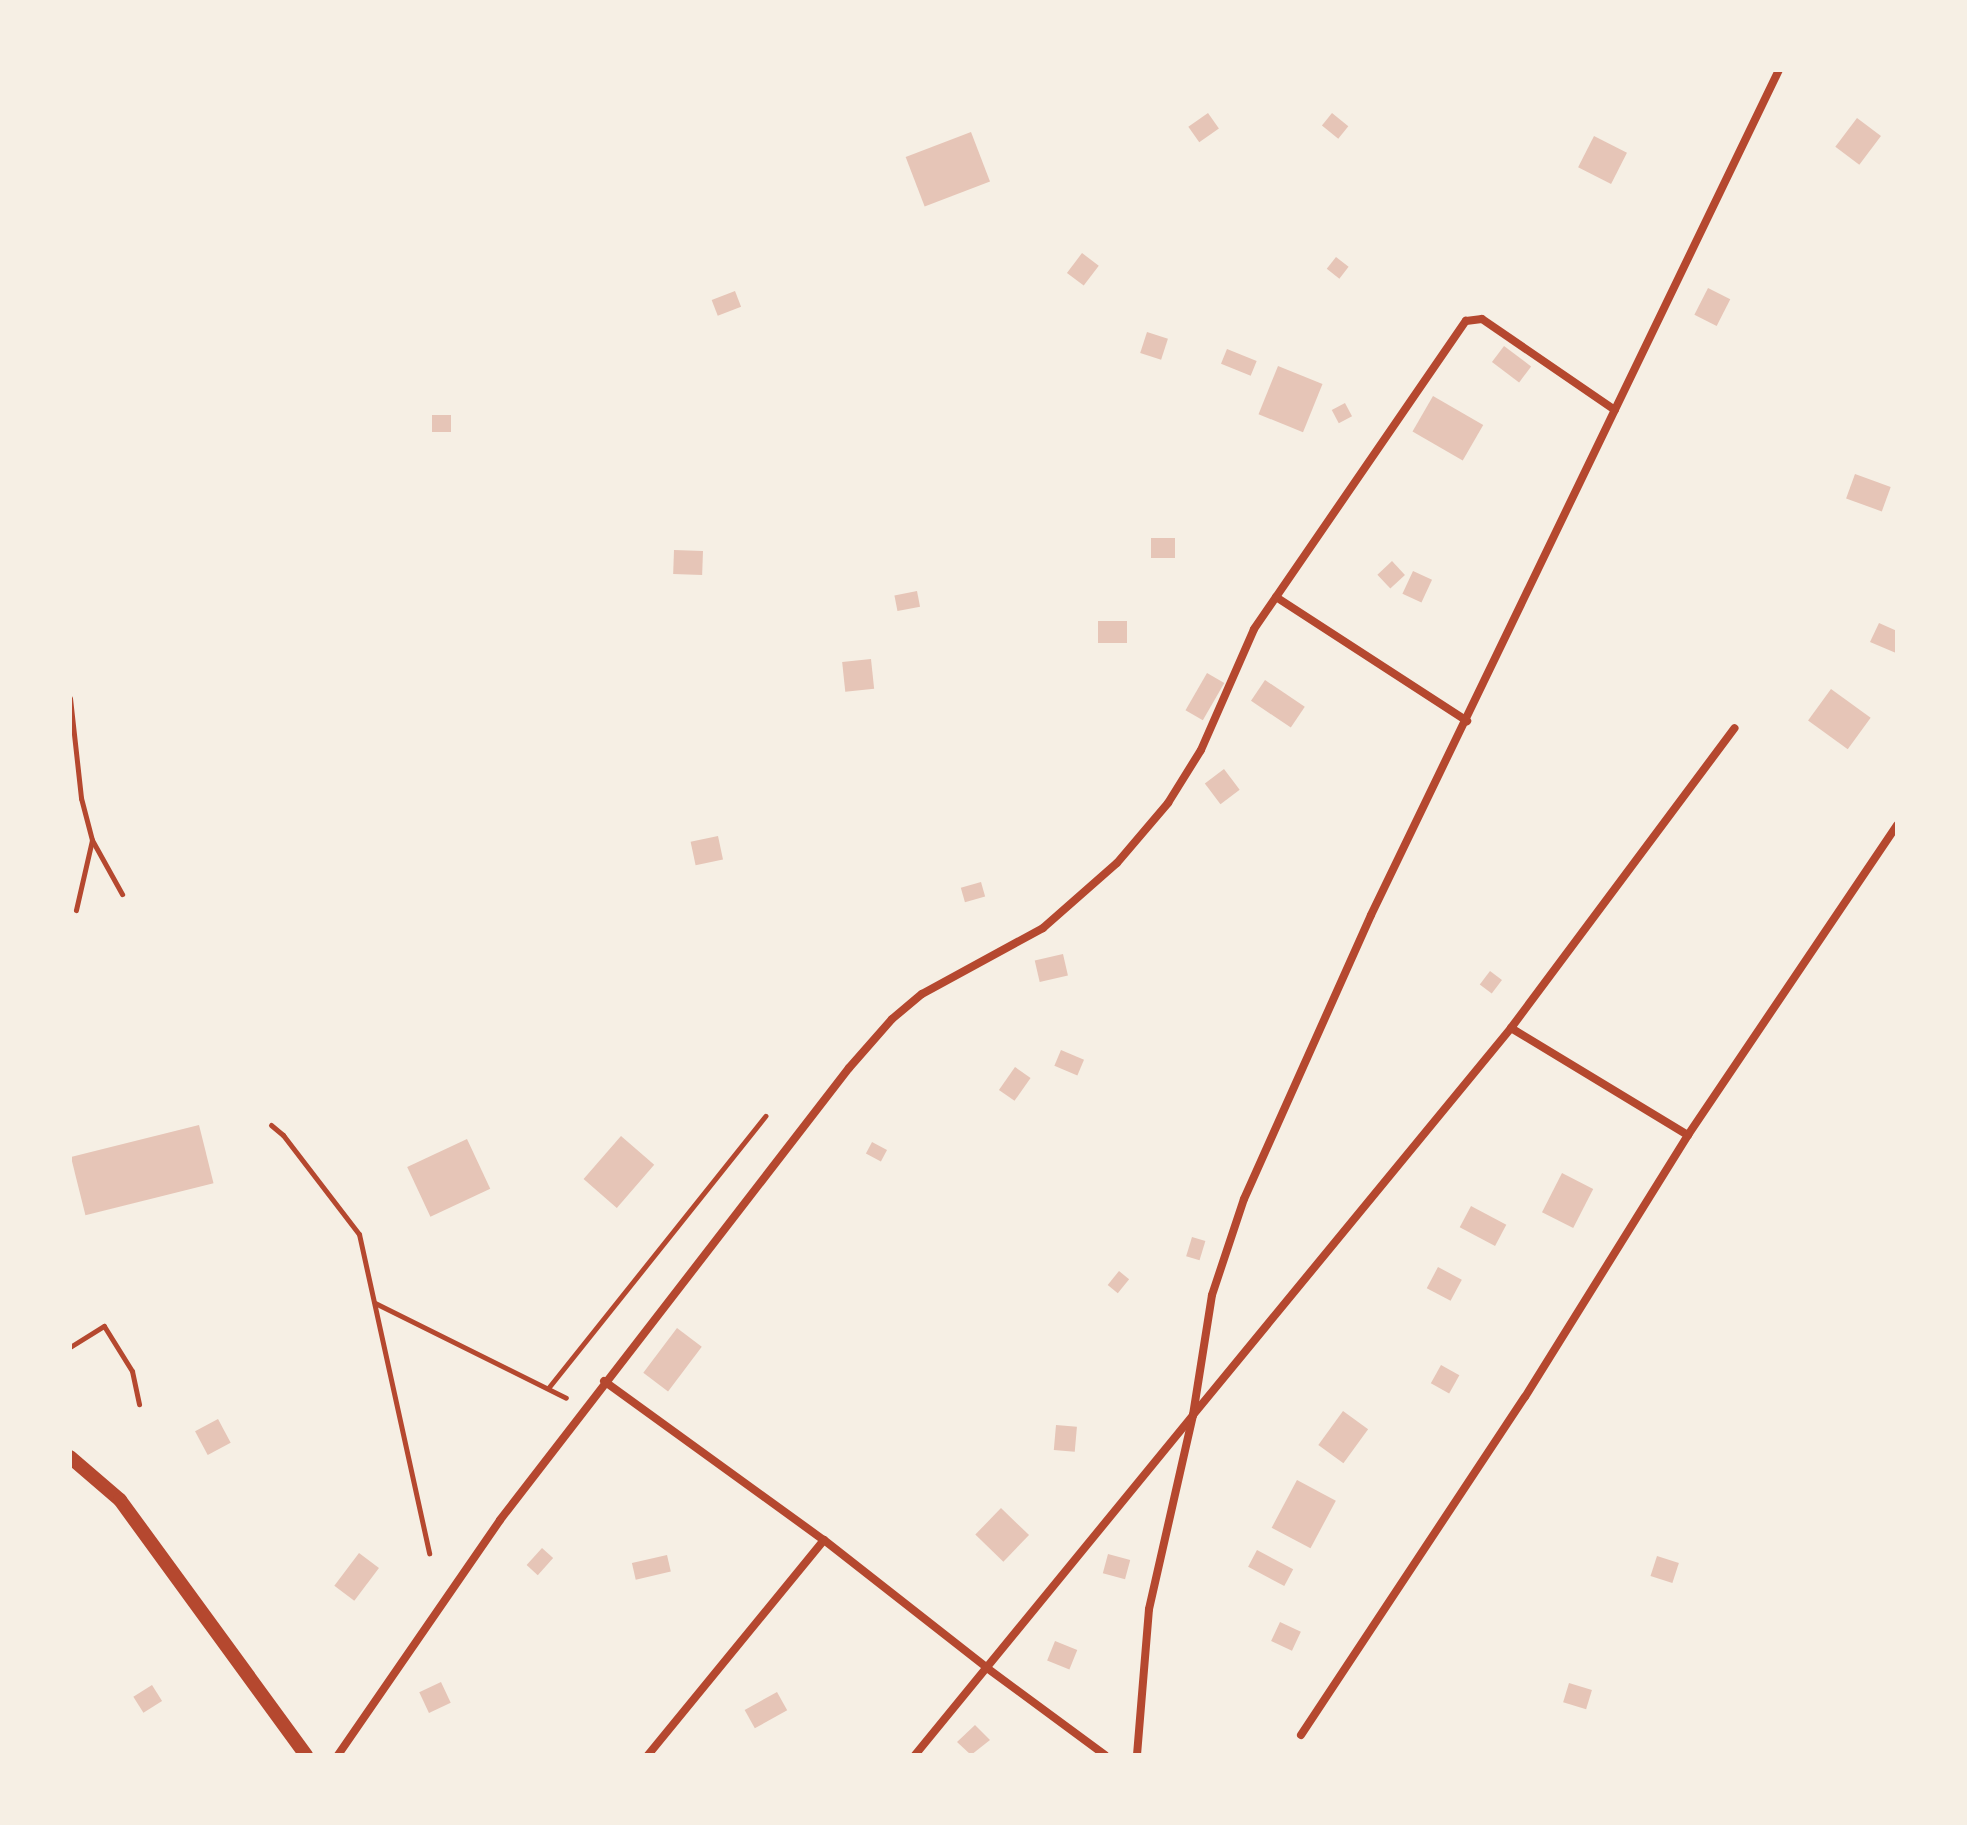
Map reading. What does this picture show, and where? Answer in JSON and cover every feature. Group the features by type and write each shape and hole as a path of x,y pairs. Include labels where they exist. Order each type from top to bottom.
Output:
{"street":[{"path":"1137,1755 1149,1609 1193,1415 1212,1295 1244,1199 1371,915 1779,70"},
{"path":"338,1755 500,1520 604,1381 780,1154 892,1019 922,994 1043,928 1117,863 1158,815 1201,750 1254,629 1466,321 1482,319 1615,410"},
{"path":"1276,597 1467,721"},
{"path":"915,1755 1511,1028 1735,728"},
{"path":"1301,1735 1525,1397 1688,1135 1897,825"},
{"path":"1511,1028 1688,1135"},
{"path":"604,1381 824,1540 987,1668 1105,1755"},
{"path":"70,1457 120,1500 306,1755"},
{"path":"648,1755 824,1540"}],"path":[{"path":"70,698 81,798 92,840 122,894"},
{"path":"76,910 92,840"},
{"path":"549,1387 765,1116"},
{"path":"271,1125 283,1135 359,1234 429,1553"},
{"path":"374,1302 549,1387 583,1410"},
{"path":"70,1347 104,1326 132,1371 139,1404"}],"building":[{"path":"1208,113 1219,129 1199,142 1188,127"},
{"path":"1332,113 1348,126 1338,139 1322,125"},
{"path":"1857,118 1881,136 1859,165 1835,147"},
{"path":"971,132 990,181 925,207 906,157"},
{"path":"1594,136 1627,153 1611,184 1578,167"},
{"path":"1082,253 1099,266 1084,286 1067,273"},
{"path":"1336,257 1349,267 1339,279 1327,269"},
{"path":"1708,288 1730,299 1717,326 1694,315"},
{"path":"735,291 741,307 718,316 712,300"},
{"path":"1147,332 1168,339 1161,360 1140,353"},
{"path":"1504,346 1531,366 1519,382 1492,362"},
{"path":"1227,349 1257,361 1251,376 1221,364"},
{"path":"1278,366 1323,384 1303,432 1259,414"},
{"path":"1433,396 1483,425 1463,461 1412,432"},
{"path":"1345,403 1352,416 1339,423 1332,410"},
{"path":"432,415 451,415 451,432 432,432"},
{"path":"1855,474 1891,487 1882,511 1846,498"},
{"path":"1151,538 1175,538 1175,558 1151,558"},
{"path":"674,550 703,551 702,575 673,574"},
{"path":"1392,561 1405,575 1390,589 1377,575"},
{"path":"1413,571 1432,580 1421,603 1402,594"},
{"path":"917,591 920,607 897,611 894,595"},
{"path":"1098,621 1127,621 1127,643 1098,643"},
{"path":"1879,623 1897,631 1896,653 1870,642"},
{"path":"871,659 874,689 845,692 842,662"},
{"path":"1207,673 1224,683 1203,720 1186,710"},
{"path":"1265,680 1305,707 1291,728 1251,701"},
{"path":"1831,689 1871,718 1848,749 1808,721"},
{"path":"1224,769 1240,790 1220,804 1205,783"},
{"path":"718,836 723,859 696,865 691,842"},
{"path":"981,882 985,896 965,902 961,888"},
{"path":"1063,954 1068,975 1040,982 1035,961"},
{"path":"1490,971 1502,980 1492,994 1480,985"},
{"path":"1061,1050 1084,1060 1077,1075 1054,1066"},
{"path":"1015,1067 1031,1078 1015,1101 999,1090"},
{"path":"199,1125 214,1183 85,1215 71,1157"},
{"path":"621,1136 654,1165 617,1208 584,1179"},
{"path":"467,1139 490,1189 430,1217 407,1167"},
{"path":"872,1142 887,1150 881,1161 866,1153"},
{"path":"1562,1173 1593,1189 1573,1228 1542,1212"},
{"path":"1471,1206 1506,1225 1495,1246 1460,1227"},
{"path":"1192,1237 1205,1241 1200,1260 1186,1256"},
{"path":"1438,1267 1462,1280 1451,1301 1427,1288"},
{"path":"1119,1271 1129,1279 1118,1293 1108,1285"},
{"path":"677,1328 702,1347 668,1391 643,1373"},
{"path":"1441,1365 1459,1375 1449,1394 1431,1383"},
{"path":"1343,1411 1368,1429 1343,1463 1318,1445"},
{"path":"218,1419 231,1443 208,1455 195,1431"},
{"path":"1056,1425 1077,1427 1075,1452 1054,1450"},
{"path":"1297,1480 1336,1501 1310,1548 1272,1528"},
{"path":"1001,1508 1029,1535 1003,1562 975,1535"},
{"path":"542,1548 553,1558 538,1575 527,1565"},
{"path":"1257,1550 1293,1569 1284,1586 1248,1567"},
{"path":"359,1553 379,1568 354,1601 334,1586"},
{"path":"1108,1554 1130,1560 1125,1579 1103,1573"},
{"path":"667,1555 671,1572 636,1580 632,1563"},
{"path":"1657,1556 1679,1563 1672,1583 1651,1576"},
{"path":"1280,1622 1301,1632 1292,1651 1271,1641"},
{"path":"1055,1641 1077,1650 1069,1669 1047,1660"},
{"path":"441,1682 451,1703 429,1713 419,1692"},
{"path":"1569,1683 1592,1690 1586,1709 1563,1702"},
{"path":"152,1685 162,1701 143,1713 133,1697"},
{"path":"777,1692 787,1710 755,1728 745,1710"},
{"path":"975,1725 990,1740 971,1755 957,1742"}]}
